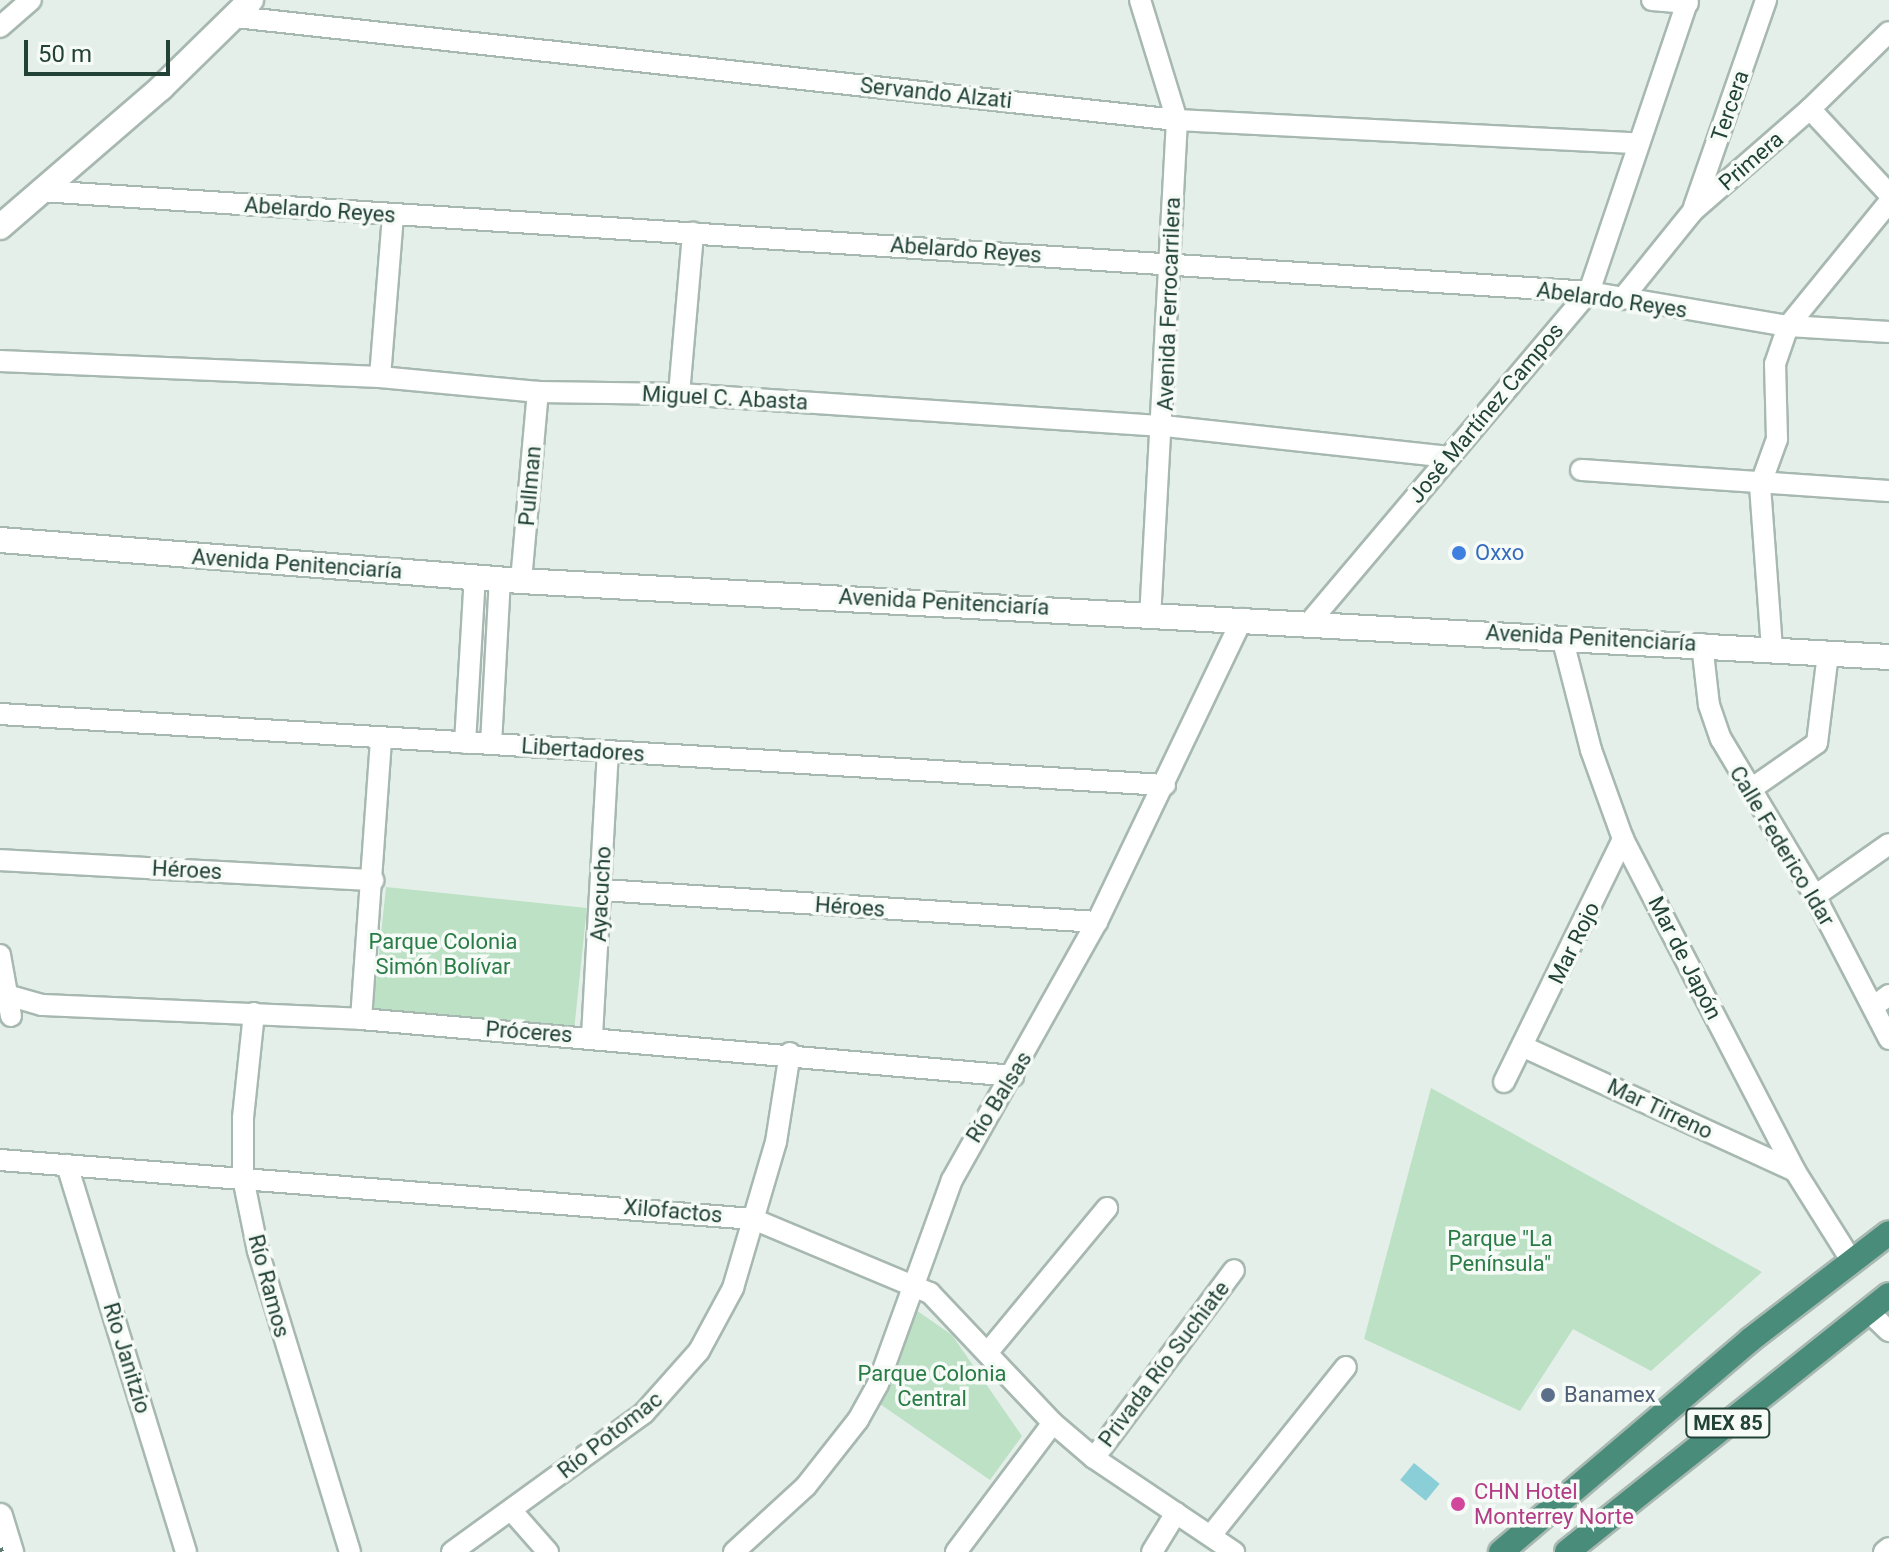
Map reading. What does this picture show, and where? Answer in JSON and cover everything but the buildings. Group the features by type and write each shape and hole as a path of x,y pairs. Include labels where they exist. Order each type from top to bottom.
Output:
{"highway":[{"name":"MEX 85","path":"1501,1552 1851,1260 1889,1233"},
{"name":"MEX 85","path":"1567,1552 1889,1295"}],"street":[{"path":"0,27 31,0"},
{"name":"Avenida Ferrocarrilera","path":"1140,0 1177,120 1164,426 1150,614"},
{"path":"1652,0 1688,1"},
{"name":"Tercera","path":"1693,211 1766,0"},
{"name":"José Martínez Campos","path":"1309,623 1589,292 1688,1"},
{"path":"0,227 244,8"},
{"name":"Servando Alzati","path":"244,8 1177,120 1638,143"},
{"name":"Primera","path":"1622,299 1693,211 1810,109 1889,32"},
{"path":"1810,109 1889,194"},
{"name":"Abelardo Reyes","path":"41,191 1589,292 1788,326 1889,332"},
{"path":"1772,649 1760,486 1774,459 1775,364 1788,326 1889,202"},
{"path":"380,377 393,215"},
{"path":"679,394 693,233"},
{"name":"Miguel C. Abasta","path":"0,361 380,377 538,392 679,394 1164,426 1448,457"},
{"name":"Pullman","path":"491,744 510,580 538,392"},
{"path":"1581,470 1760,486 1889,491"},
{"name":"Avenida Penitenciaría","path":"0,540 510,580 1702,644 1889,657"},
{"path":"465,743 475,577"},
{"name":"Río Balsas","path":"734,1552 839,1449 878,1384 912,1281 972,1138 1014,1076 1097,922 1242,619"},
{"name":"Mar de Japón","path":"1562,637 1591,750 1623,839 1795,1171 1851,1260"},
{"name":"Calle Federico Idar","path":"1702,644 1714,720 1751,789 1881,1001 1889,1039"},
{"path":"1751,789 1817,743 1828,654"},
{"name":"Libertadores","path":"0,714 1165,785"},
{"path":"361,1019 381,738"},
{"name":"Ayacucho","path":"592,1036 608,752"},
{"name":"Mar Rojo","path":"1504,1082 1524,1047 1623,839"},
{"path":"1815,896 1889,844"},
{"name":"Héroes","path":"0,860 373,880"},
{"name":"Héroes","path":"602,890 1097,922"},
{"path":"0,955 6,1016"},
{"name":"Próceres","path":"4,993 42,1005 361,1019 790,1053 1014,1076"},
{"name":"Próceres","path":"6,1016 42,1005"},
{"name":"Río Ramos","path":"254,1013 243,1118 243,1178 266,1279 350,1552"},
{"name":"Mar Tirreno","path":"1524,1047 1795,1171"},
{"name":"Río Potomac","path":"452,1552 644,1413 672,1386 699,1351 733,1288 776,1142 790,1053"},
{"name":"Xilofactos","path":"0,1160 753,1219 912,1281 955,1314 1053,1423 1094,1458 1212,1534 1234,1552"},
{"name":"Rio Janitzio","path":"67,1165 186,1552"},
{"path":"988,1352 1107,1208"},
{"name":"Privada Río Suchiate","path":"1094,1458 1234,1270"},
{"path":"1868,1311 1889,1331"},
{"path":"1212,1534 1346,1367"},
{"path":"956,1552 1053,1423"},
{"path":"511,1510 548,1552"},
{"path":"1152,1552 1176,1513"},
{"path":"0,1516 11,1552"},
{"path":"1884,1552 1889,1548"}],"green space":[{"name":"Parque Colonia Simón Bolívar","path":"386,887 587,908 574,1030 373,1009"},
{"name":"Parque \"La Península\"","path":"1431,1088 1762,1272 1651,1371 1573,1329 1520,1411 1364,1339"},
{"name":"Parque Colonia Central","path":"916,1310 952,1335 1022,1436 990,1480 877,1402"}],"water":[{"path":"1414,1463 1440,1484 1426,1501 1400,1480"}],"railway":[{"path":"0,1548 1,1552"}],"place":[{"name":"Oxxo","path":"1459,553"},
{"name":"Banamex","path":"1548,1395"},
{"name":"CHN Hotel Monterrey Norte","path":"1458,1504"}]}
